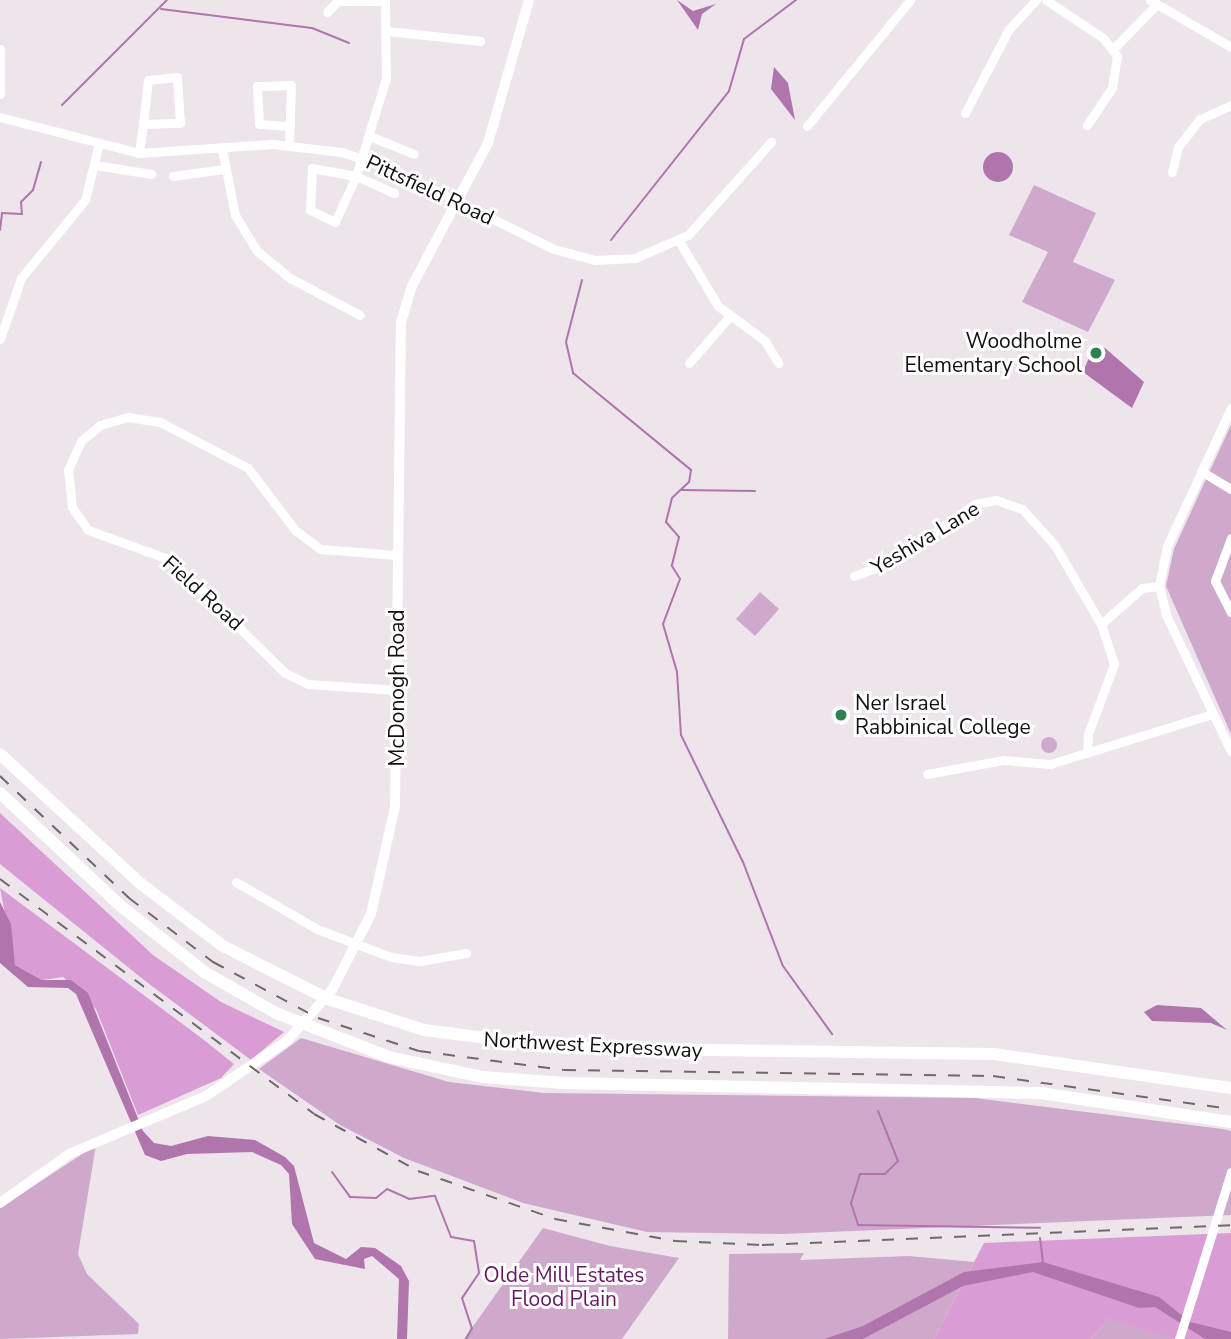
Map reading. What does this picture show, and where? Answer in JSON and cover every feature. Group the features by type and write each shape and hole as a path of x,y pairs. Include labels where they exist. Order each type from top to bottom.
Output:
{"highway":[{"name":"Northwest Expressway","path":"0,754 141,884 223,946 328,999 424,1030 564,1048 994,1054 1231,1087"},
{"name":"Northwest Expressway","path":"0,793 122,907 206,973 276,1013 389,1057 482,1077 565,1083 1041,1093 1229,1122"}],"main road":[{"name":"McDonogh Road","path":"0,1203 54,1163 112,1133 147,1120 240,1075 259,1062 287,1041 342,974 357,944 391,846 397,690 401,322 409,294 459,203 499,116 529,0"}],"street":[{"path":"807,126 910,0"},
{"path":"965,113 1009,29 1036,0"},
{"path":"1046,0 1114,48"},
{"path":"327,12 338,1 385,1 385,90 372,137 356,176 335,222 310,210 312,168 356,176 394,193"},
{"path":"1087,125 1114,82 1114,48 1153,2 1231,47"},
{"path":"387,31 480,41"},
{"path":"0,49 0,94"},
{"path":"139,153 148,80 177,77 180,123 144,124"},
{"path":"289,145 290,126 291,85 257,86 259,124 290,126"},
{"path":"1172,172 1174,155 1192,128 1206,113 1231,105"},
{"name":"Pittsfield Road","path":"0,117 98,147 139,153 289,145 363,158 554,249 595,260 635,258 679,241 716,211 771,142"},
{"path":"372,137 414,154"},
{"path":"0,339 21,278 81,207 98,147"},
{"path":"222,149 235,215 257,251 290,278 360,315"},
{"path":"95,165 151,174"},
{"path":"173,176 225,169"},
{"path":"679,241 730,317 765,341 778,363"},
{"path":"689,363 730,317"},
{"path":"1231,408 1163,556 1158,586 1231,751"},
{"name":"Field Road","path":"397,555 320,549 295,530 248,468 160,422 128,417 100,425 81,441 68,470 72,508 89,530 171,560 285,673 308,684 397,690"},
{"path":"1201,471 1226,481 1231,489"},
{"name":"Yeshiva Lane","path":"854,576 893,561 975,504 996,500 1022,509 1054,544 1101,624 1114,664 1088,734 1087,753"},
{"path":"1230,541 1216,581 1231,612"},
{"path":"1101,624 1142,588 1158,586"},
{"path":"926,774 1003,760 1038,766 1213,714"},
{"path":"236,882 317,929 408,960 466,953"},
{"path":"1180,1336 1231,1172"}],"green space":[{"path":"1034,185 1096,213 1073,262 1115,280 1088,332 1022,302 1048,252 1009,235"},
{"path":"1231,425 1231,734 1166,586 1174,549"},
{"path":"760,592 779,609 755,636 736,619"},
{"path":"1046,737 1052,737 1057,745 1055,751 1046,753 1041,748 1041,742"},
{"path":"301,1038 449,1082 544,1093 975,1098 1223,1129 1231,1131 1231,1215 783,1234 647,1232 523,1203 404,1158 340,1125 259,1069"},
{"path":"96,1145 78,1254 87,1274 139,1324 138,1334 0,1339 0,1208"},
{"name":"Olde Mill Estates Flood Plain","path":"543,1228 610,1246 679,1258 622,1339 464,1339"},
{"path":"804,1253 800,1260 909,1256 974,1262 934,1339 728,1339 729,1254"},
{"path":"1108,1319 1128,1320 1175,1339 1091,1339"}],"shaded area":[{"path":"677,0 693,11 716,4 702,14 698,30"},
{"path":"774,67 788,83 795,120 771,89"},
{"path":"998,152 1009,156 1013,167 1009,178 998,182 987,178 983,167 987,156"},
{"path":"1093,348 1105,348 1144,382 1132,408 1083,372"},
{"path":"0,813 153,955 221,1002 284,1032 251,1060 144,980 0,864"},
{"path":"0,888 234,1064 221,1078 138,1115 96,1009 63,977 42,980 15,965"},
{"path":"0,902 11,924 15,965 42,980 71,980 88,993 143,1131 154,1143 171,1146 208,1136 255,1140 285,1157 294,1166 314,1243 346,1259 361,1247 375,1248 401,1266 409,1281 407,1339 397,1339 399,1279 372,1256 364,1259 365,1269 315,1259 292,1224 289,1174 281,1165 252,1152 187,1154 161,1161 145,1155 76,994 68,988 28,987 0,963"},
{"path":"1157,1005 1201,1008 1227,1030 1211,1023 1152,1021 1144,1012"},
{"path":"1231,1233 1231,1339 1175,1339 1108,1319 1091,1339 934,1339 984,1243"},
{"path":"1043,1262 1159,1297 1190,1322 1231,1332 1231,1339 1205,1339 1155,1307 1139,1308 1033,1272 963,1286 863,1339 824,1339 863,1326 964,1272"}],"waterway":[{"path":"62,105 167,0"},
{"path":"611,240 729,91 744,39 796,0"},
{"path":"161,9 312,28 349,43"},
{"path":"0,230 2,213 22,214 21,202 33,190 41,162"},
{"path":"582,280 566,342 573,373 691,470 689,482 672,498 666,522 679,537 672,566 680,579 663,624 677,672 681,735 743,862 783,966 832,1034"},
{"path":"681,490 755,491"},
{"path":"878,1111 898,1161 885,1174 860,1174 851,1203 858,1225 1040,1228"},
{"path":"332,1172 350,1197 376,1198 387,1189 409,1199 435,1196 451,1237 474,1241 479,1273 462,1298 472,1328 466,1339"},
{"path":"1040,1238 1043,1262"}],"railway":[{"path":"0,776 129,898 213,962 318,1018 419,1051 564,1070 993,1076 1231,1109"},
{"path":"0,879 314,1114 418,1171 555,1219 675,1241 762,1245 1231,1225"}],"place":[{"name":"Woodholme Elementary School","path":"1096,353"},
{"name":"Ner Israel Rabbinical College","path":"841,715"}]}
